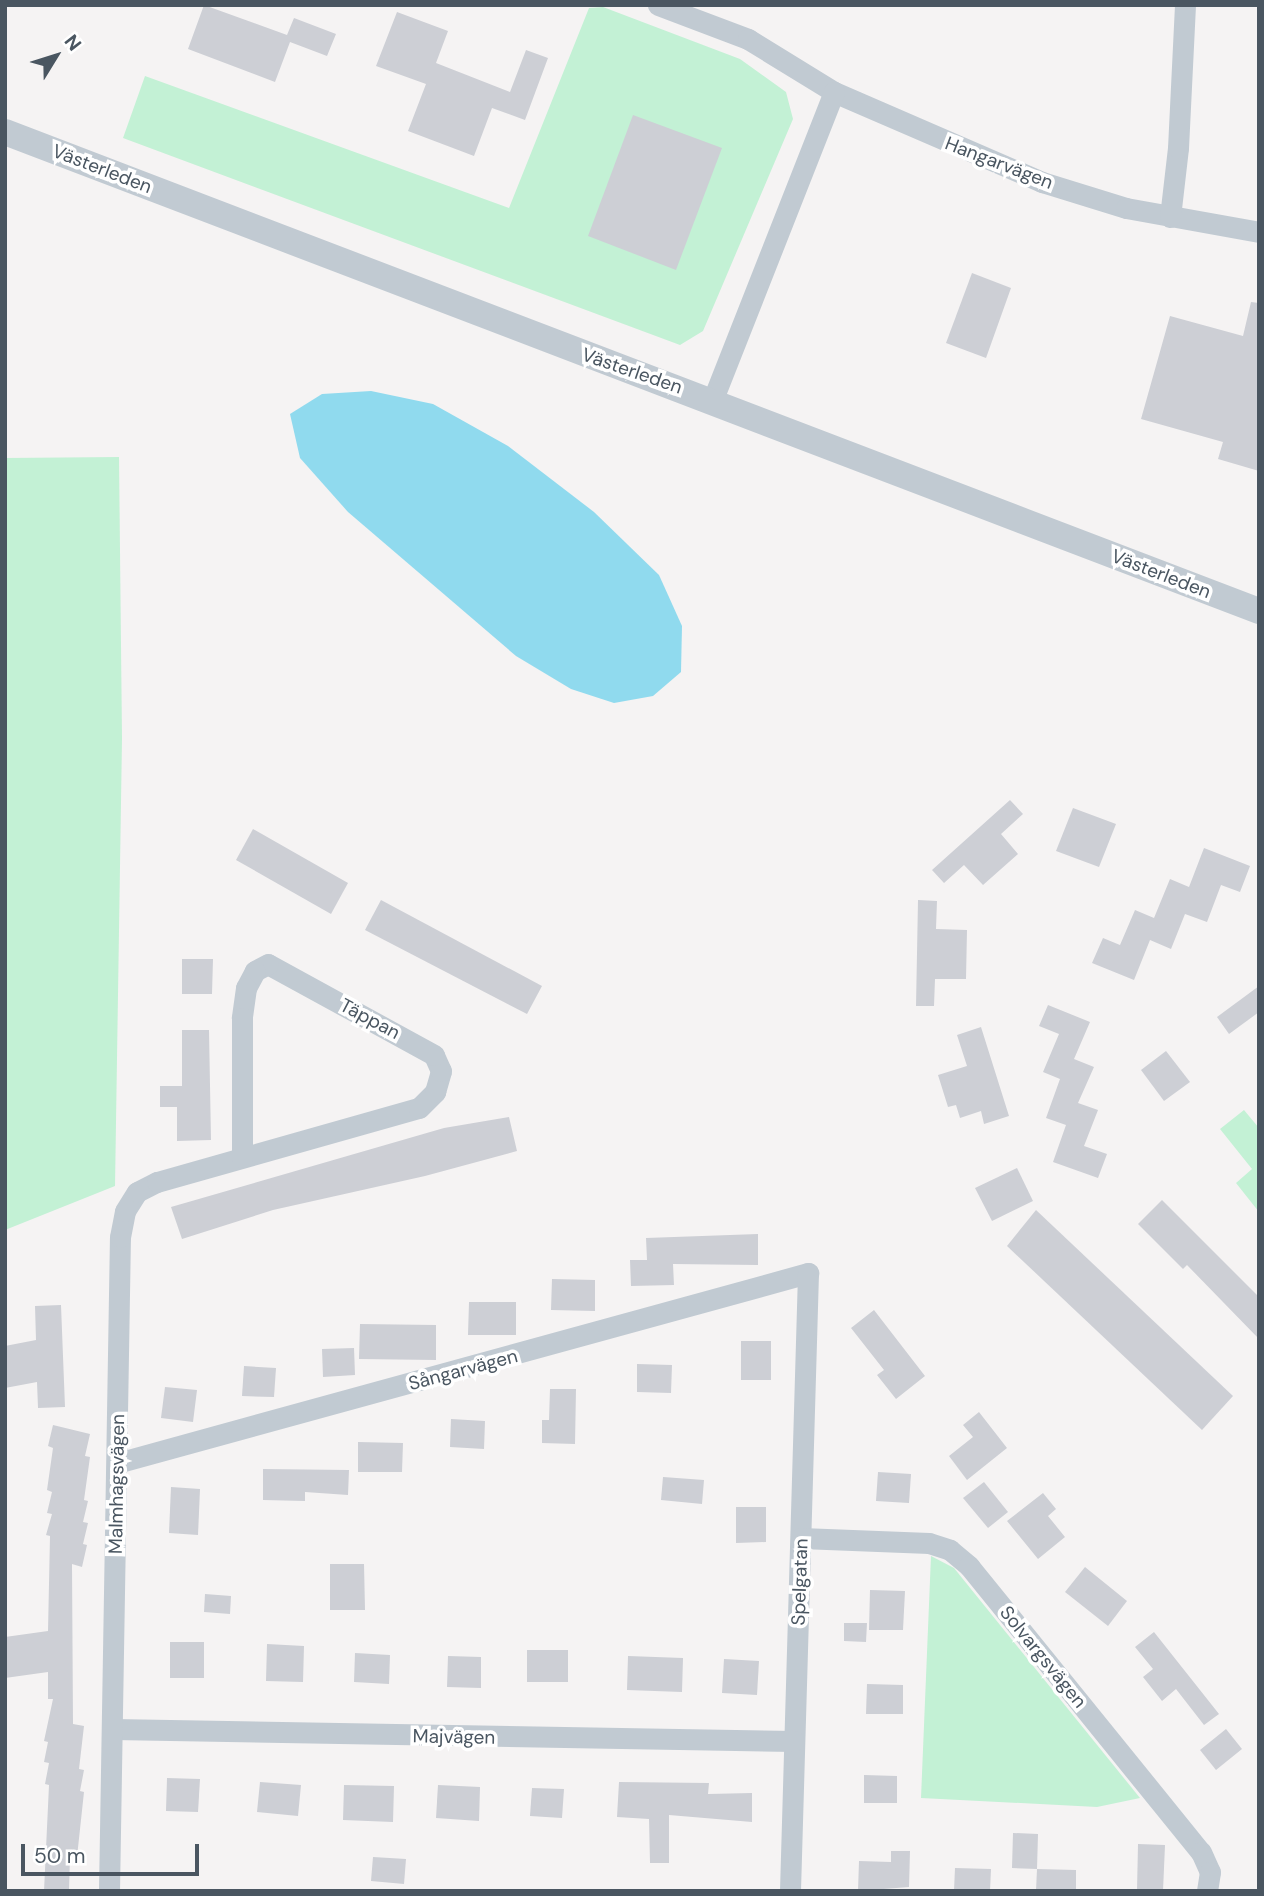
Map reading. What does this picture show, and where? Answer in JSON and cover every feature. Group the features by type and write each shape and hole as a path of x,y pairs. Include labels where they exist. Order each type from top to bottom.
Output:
{"street":[{"name":"Hangarvägen","path":"659,5 748,39 834,92 1042,181 1170,217 1259,232"},
{"path":"1170,217 1178,148 1185,5"},
{"path":"713,399 834,92"},
{"name":"Västerleden","path":"5,132 528,334 713,399 1259,611"},
{"name":"Täppan","path":"268,964 434,1055 441,1071 435,1092 419,1108 242,1157 242,1018 246,988 255,971 268,964"},
{"name":"Malmhagsvägen","path":"109,1891 120,1237 124,1211 137,1192 157,1182 242,1157"},
{"name":"Sångarvägen","path":"117,1464 808,1273"},
{"name":"Spelgatan","path":"790,1891 808,1273"},
{"name":"Solvargsvägen","path":"801,1538 929,1543 950,1550 969,1566 1201,1852 1210,1872 1207,1891"},
{"name":"Majvägen","path":"113,1729 794,1741"}],"green space":[{"path":"603,7 740,59 786,92 793,119 703,331 680,345 123,138 145,76 509,208 589,8"},
{"path":"119,457 122,738 115,1186 5,1230 5,458"},
{"path":"1244,1110 1259,1128 1259,1212 1236,1183 1252,1169 1220,1129"},
{"path":"931,1556 954,1568 1140,1798 1097,1807 921,1798"}],"water":[{"path":"371,391 433,404 508,446 594,512 659,575 682,626 681,672 653,696 614,703 571,689 516,656 348,512 300,458 290,414 322,394"}],"building":[{"path":"204,5 287,35 294,18 336,34 327,56 290,42 275,82 188,49"},
{"path":"397,12 448,31 436,63 510,92 526,50 548,58 525,120 492,108 474,156 408,131 426,84 376,66"},
{"path":"633,115 722,148 676,270 588,236"},
{"path":"972,273 1011,288 986,358 946,343"},
{"path":"1251,302 1259,303 1259,471 1218,459 1223,442 1141,419 1170,316 1243,336"},
{"path":"1010,800 1023,814 1001,834 1018,854 983,885 964,865 944,883 932,870"},
{"path":"1073,808 1116,824 1099,867 1056,851"},
{"path":"253,829 348,883 331,914 236,860"},
{"path":"1204,848 1250,866 1240,892 1221,885 1207,922 1185,914 1171,949 1150,940 1134,980 1092,963 1103,938 1120,945 1135,910 1154,918 1170,879 1189,887"},
{"path":"381,900 542,986 527,1014 365,930"},
{"path":"918,900 937,901 936,929 967,930 966,979 935,979 934,1006 916,1006"},
{"path":"182,959 213,959 212,994 182,994"},
{"path":"1259,986 1259,1012 1229,1034 1217,1017"},
{"path":"1048,1005 1090,1022 1074,1059 1094,1067 1078,1103 1098,1110 1084,1146 1107,1154 1098,1178 1053,1162 1066,1125 1046,1118 1060,1079 1043,1072 1059,1034 1039,1026"},
{"path":"981,1027 1009,1116 984,1124 981,1111 960,1118 956,1105 948,1107 938,1075 967,1066 957,1035"},
{"path":"182,1030 209,1030 211,1140 177,1141 177,1107 160,1107 160,1086 182,1086"},
{"path":"1166,1051 1190,1082 1164,1101 1141,1070"},
{"path":"509,1117 517,1151 425,1176 273,1210 182,1239 171,1207 444,1128"},
{"path":"1017,1168 1033,1201 992,1221 975,1188"},
{"path":"1162,1200 1259,1297 1259,1339 1187,1265 1183,1269 1138,1224"},
{"path":"1036,1210 1233,1396 1202,1430 1007,1246"},
{"path":"758,1234 758,1265 673,1264 674,1285 631,1286 630,1260 647,1260 646,1238"},
{"path":"552,1279 595,1280 595,1311 551,1310"},
{"path":"469,1302 516,1302 516,1335 468,1335"},
{"path":"61,1305 65,1407 38,1408 37,1382 5,1388 5,1346 36,1340 35,1306"},
{"path":"874,1310 925,1376 896,1399 877,1375 884,1370 851,1328"},
{"path":"360,1324 436,1325 436,1360 359,1359"},
{"path":"741,1341 771,1341 771,1380 741,1380"},
{"path":"354,1348 355,1375 323,1377 322,1349"},
{"path":"637,1364 672,1365 671,1393 637,1392"},
{"path":"244,1366 276,1368 274,1397 242,1396"},
{"path":"165,1387 197,1390 193,1422 161,1418"},
{"path":"550,1389 576,1389 575,1444 542,1443 542,1420 549,1420"},
{"path":"979,1412 1007,1448 967,1480 949,1456 973,1437 963,1425"},
{"path":"451,1419 485,1421 484,1449 450,1447"},
{"path":"53,1425 90,1434 85,1456 90,1457 84,1500 88,1501 83,1522 88,1523 83,1544 87,1545 82,1567 72,1564 73,1724 84,1726 79,1769 84,1770 80,1791 84,1792 77,1857 70,1856 69,1891 44,1891 49,1785 45,1784 49,1763 44,1762 48,1742 44,1741 53,1699 48,1699 48,1672 5,1678 5,1637 48,1631 50,1536 46,1535 52,1514 47,1513 52,1492 47,1490 53,1448 48,1446"},
{"path":"358,1442 403,1443 402,1472 358,1472"},
{"path":"263,1469 349,1470 348,1495 305,1492 305,1501 263,1500"},
{"path":"878,1472 911,1474 909,1503 876,1501"},
{"path":"663,1477 704,1480 702,1504 661,1500"},
{"path":"984,1482 1008,1512 988,1528 963,1498"},
{"path":"171,1487 200,1489 198,1535 169,1533"},
{"path":"1043,1493 1056,1509 1048,1516 1065,1537 1038,1559 1007,1521"},
{"path":"736,1507 766,1507 766,1542 736,1543"},
{"path":"330,1564 364,1564 365,1610 330,1610"},
{"path":"1085,1567 1127,1601 1108,1626 1065,1592"},
{"path":"870,1590 905,1591 903,1630 869,1630"},
{"path":"205,1594 231,1596 230,1614 204,1612"},
{"path":"844,1623 867,1623 866,1642 844,1641"},
{"path":"1154,1632 1219,1714 1204,1725 1176,1689 1162,1701 1143,1677 1153,1669 1135,1647"},
{"path":"170,1642 204,1642 204,1678 170,1678"},
{"path":"267,1644 304,1646 303,1682 266,1681"},
{"path":"527,1650 568,1650 568,1682 527,1682"},
{"path":"355,1653 390,1655 389,1684 354,1682"},
{"path":"448,1656 481,1657 481,1688 447,1687"},
{"path":"628,1656 683,1658 682,1692 627,1690"},
{"path":"724,1659 759,1661 757,1695 722,1693"},
{"path":"867,1684 903,1685 903,1714 866,1714"},
{"path":"1226,1729 1242,1749 1216,1770 1200,1750"},
{"path":"864,1775 897,1776 897,1803 864,1803"},
{"path":"167,1778 200,1779 198,1812 166,1811"},
{"path":"260,1782 301,1785 298,1816 257,1812"},
{"path":"619,1782 709,1783 708,1794 752,1793 752,1822 669,1815 669,1863 650,1863 649,1819 617,1817"},
{"path":"344,1785 394,1786 393,1822 343,1820"},
{"path":"438,1785 480,1787 479,1821 436,1818"},
{"path":"532,1788 564,1789 562,1818 530,1816"},
{"path":"1013,1833 1038,1834 1037,1869 1012,1868"},
{"path":"1138,1844 1165,1845 1163,1891 1137,1891"},
{"path":"891,1851 910,1851 909,1887 858,1891 859,1861 891,1862"},
{"path":"373,1857 406,1859 404,1884 371,1881"},
{"path":"955,1868 991,1869 990,1891 954,1891"},
{"path":"1037,1869 1076,1870 1076,1891 1036,1891"}]}
